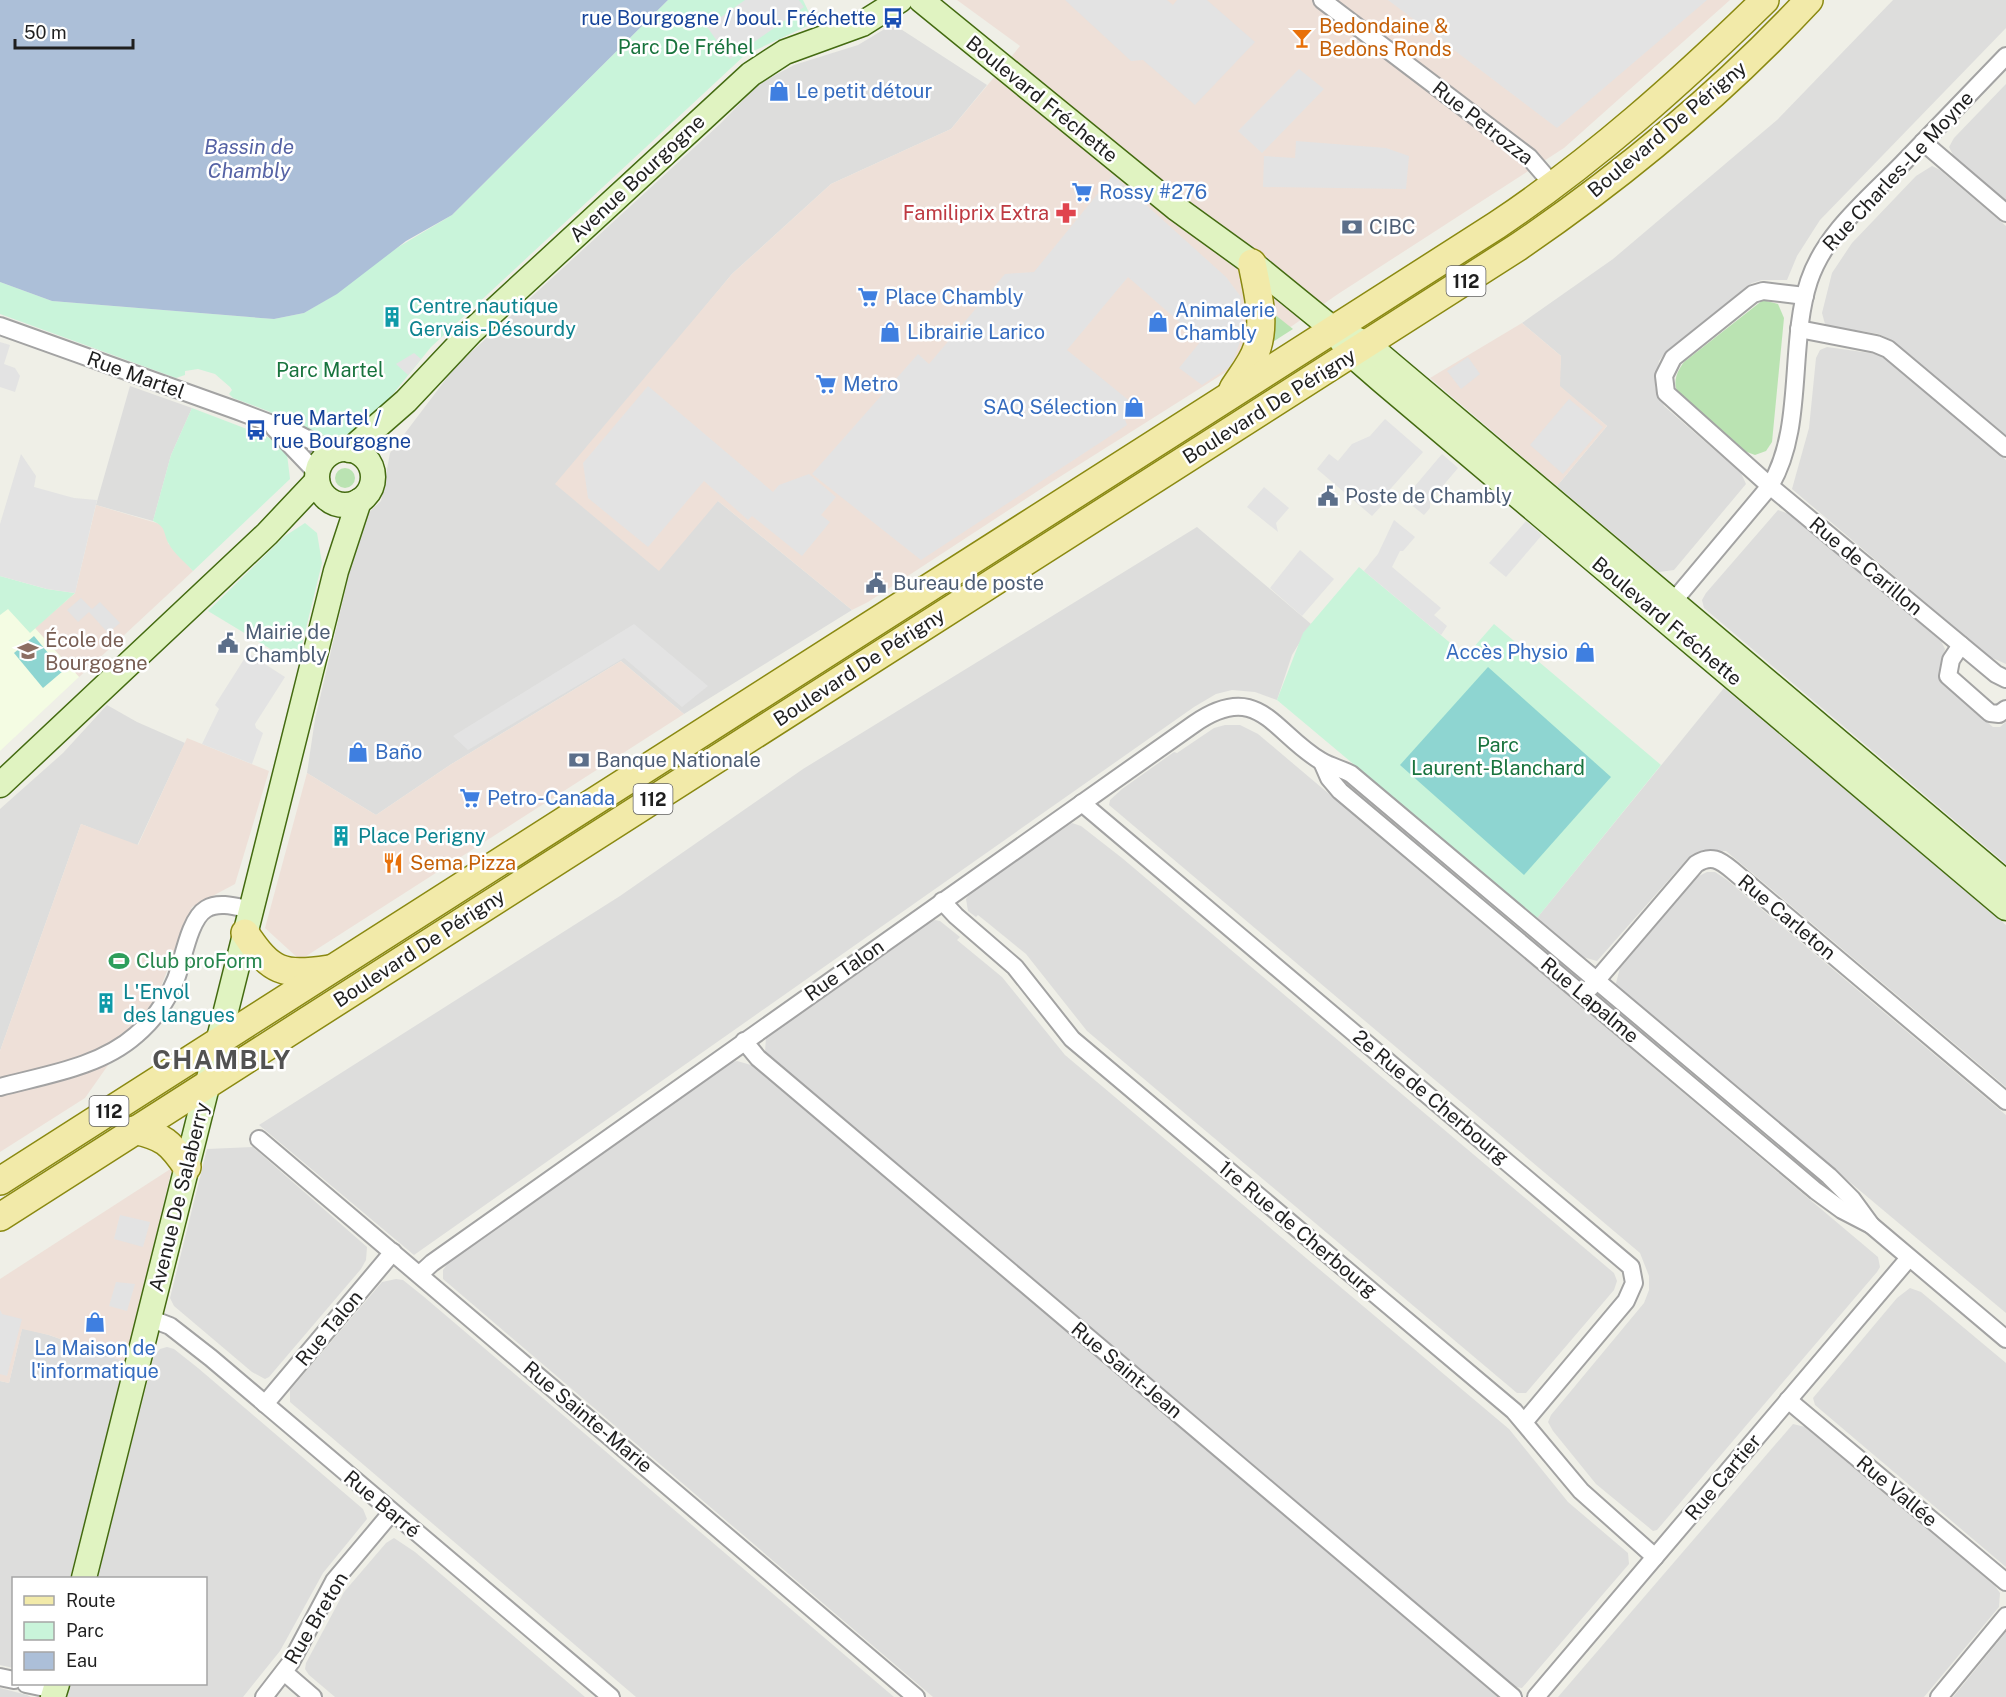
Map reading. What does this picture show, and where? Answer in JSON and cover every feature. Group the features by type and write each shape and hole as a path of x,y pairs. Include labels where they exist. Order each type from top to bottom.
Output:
{"main road":[{"name":"Boulevard De Périgny","path":"0,1180 1554,186 1658,100 1764,0"},
{"name":"Boulevard De Périgny","path":"0,1217 1518,247 1601,187 1721,85 1809,0"},
{"path":"1230,395 1253,357 1258,342 1261,321 1252,263"},
{"path":"248,921 264,960 276,969 297,973 333,968"},
{"path":"134,1130 162,1137 174,1148 187,1167"}],"street":[{"name":"Avenue Bourgogne","path":"342,451 406,401 456,346 751,74 785,52 862,24 900,0"},
{"name":"Boulevard Fréchette","path":"921,0 1176,208 1252,263 1359,349 1667,609 2006,908"},
{"name":"Rue Petrozza","path":"1322,0 1529,157 1554,186"},
{"name":"Rue Charles-Le Moyne","path":"1667,609 1770,486 1780,462 1789,425 1799,329 1805,296 1816,265 1832,238 2006,56"},
{"path":"1923,142 2006,213"},
{"path":"1770,486 1670,398 1664,387 1664,376 1669,364 1679,352 1753,294 1763,291 1805,296"},
{"name":"Rue Martel","path":"0,326 342,451"},
{"path":"1799,329 1876,344 1888,349 2006,448"},
{"name":"Avenue Bourgogne","path":"370,466 406,401"},
{"name":"Rue Martel","path":"271,425 317,477"},
{"path":"0,784 267,534 317,477 322,461 342,451 361,455 370,466 371,485 359,501 348,505 332,502 323,494 317,477"},
{"name":"Rue de Carillon","path":"1770,486 1996,674 2006,679"},
{"name":"Avenue De Salaberry","path":"84,1577 336,571 359,501"},
{"path":"267,534 332,502"},
{"name":"Avenue De Salaberry","path":"332,502 336,571"},
{"name":"Boulevard Fréchette","path":"1667,609 2006,882"},
{"path":"1961,645 1951,660 1948,676 1990,713 1999,714 2006,709"},
{"name":"Rue Talon","path":"420,1274 432,1263 744,1041 1214,712 1228,707 1246,708 1264,715 1279,725"},
{"name":"Rue Lapalme","path":"1279,725 1322,762 1351,774 1597,980 1834,1181 1871,1226"},
{"name":"Rue Lapalme","path":"1322,762 1329,778 1340,791 1816,1191 1842,1210 1871,1226 2006,1339"},
{"name":"2e Rue de Cherbourg","path":"1082,803 1631,1267 1634,1283 1626,1301 1525,1421"},
{"name":"Rue Carleton","path":"1584,995 1696,864 1706,858 1714,858 1732,870 2006,1101"},
{"name":"1re Rue de Cherbourg","path":"942,901 1015,967 1064,1030 1084,1050 1525,1421 1581,1491 1655,1557"},
{"path":"0,1087 78,1066 125,1044 152,1019 169,994 194,924 202,912 214,905 248,921"},
{"name":"Rue Saint-Jean","path":"744,1041 767,1065 1512,1697"},
{"name":"Rue Sainte-Marie","path":"259,1139 916,1697"},
{"name":"Rue Talon","path":"265,1404 393,1252"},
{"name":"Rue Cartier","path":"1536,1697 1910,1258"},
{"name":"Rue Barré","path":"149,1318 170,1326 611,1697"},
{"name":"Rue Vallée","path":"1788,1400 2006,1582"},
{"name":"Rue Breton","path":"264,1697 284,1672 334,1581 392,1512"},
{"path":"1939,1697 2006,1616"},
{"path":"284,1672 313,1697"},
{"path":"34,1685 55,1690"}],"shaded area":[{"path":"745,0 799,0 804,7 730,59 707,27"},
{"path":"957,0 1730,0 1564,148 1338,294 1226,372 868,602 852,610 718,501 659,571 555,484 732,274 831,184 951,129 1020,46"},
{"path":"1065,0 1167,0 1173,5 1177,0 1207,0 1255,42 1195,105 1143,60 1131,61"},
{"path":"1388,0 1707,0 1557,128"},
{"path":"1893,0 2006,0 2006,28 1820,220 1797,256 1787,280 1762,280 1752,283 1664,354 1659,361 1655,387 1664,406 1741,473 1746,484 1674,570 1659,572 1557,486 1607,426 1559,386 1561,356 1522,323 1613,259 1777,120"},
{"path":"893,24 987,85 951,129 831,184 732,274 670,349 718,501 852,610 684,714 621,661 450,765 376,815 307,773 315,719 362,519 381,501 390,453 455,367 721,123 759,84 794,65 858,45"},
{"path":"1299,69 1324,89 1262,153 1238,131"},
{"path":"2006,84 2006,201 1954,157 1949,147 1954,138"},
{"path":"1296,141 1386,148 1409,156 1406,189 1263,187 1264,156 1295,158"},
{"path":"1932,166 1940,170 2006,226 2006,436 1891,340 1879,334 1825,324 1822,313 1832,273 1852,243 1916,176"},
{"path":"1113,175 1226,277 1241,297 1243,334 1231,366 1202,385 1179,368 1201,341 1128,277 1067,350 1132,403 1123,414 1127,425 921,560 812,474 918,354 929,364 1005,274 1034,272"},
{"path":"1522,323 1561,356 1560,386 1607,426 1557,486 1430,378"},
{"path":"0,342 10,345 4,364 15,368 20,376 15,392 0,387"},
{"path":"1827,347 1877,354 1884,358 2006,460 2006,664 1990,657 1792,489 1809,428 1816,358 1820,350"},
{"path":"414,353 421,359 408,375 396,364"},
{"path":"1468,357 1480,374 1461,389 1447,371"},
{"path":"130,386 192,408 171,455 153,521 96,505"},
{"path":"648,386 773,492 779,485 809,474 836,497 821,515 830,522 802,556 752,516 748,520 704,481 648,547 588,498 583,463"},
{"path":"1569,399 1603,427 1563,474 1530,445"},
{"path":"1385,419 1423,452 1385,495 1385,502 1372,516 1317,469 1329,454 1338,461 1352,444 1370,436"},
{"path":"21,454 36,476 34,487 74,498 97,500 75,593 47,589 0,576 0,524"},
{"path":"1442,454 1458,468 1430,501 1430,508 1424,515 1404,499"},
{"path":"1264,487 1289,508 1276,523 1278,532 1247,507"},
{"path":"96,505 160,524 167,532 168,543 193,571 79,677 34,628 75,593"},
{"path":"1778,510 1792,515 1941,641 1945,649 1939,681 1993,727 2000,727 2006,722 2006,864 1704,608 1702,600 1706,593"},
{"path":"1394,520 1415,537 1403,551 1400,551 1392,567 1441,608 1434,615 1447,626 1441,635 1364,571 1378,554"},
{"path":"1526,521 1542,535 1506,577 1489,563"},
{"path":"1197,527 1311,624 1292,655 1277,700 1255,692 1232,690 1216,694 1194,707 414,1255 259,1125 620,896 803,769"},
{"path":"1300,550 1334,579 1302,616 1270,588"},
{"name":"École de Bourgogne","path":"0,576 47,589 75,593 35,628 79,677 0,751"},
{"path":"81,598 92,609 100,602 120,623 108,633 89,612 78,622 67,610"},
{"path":"634,624 708,686 682,707 624,658 468,750 453,736"},
{"path":"248,653 285,677 255,724 256,728 263,733 252,764 202,744 219,709 215,705"},
{"path":"621,661 684,714 300,960 265,928 307,773 376,815 450,765"},
{"path":"1724,688 2006,925 2006,1087 1726,851 1704,851 1688,858 1597,961 1583,957 1537,918"},
{"path":"107,705 137,722 185,743 137,846 81,824 0,1051 0,809 63,753"},
{"path":"1240,725 1258,734 1878,1257 1880,1267 1877,1272 1657,1530 1653,1531 1596,1484 1548,1422 1551,1415 1644,1303 1649,1290 1649,1276 1640,1253 1109,805 1110,800 1122,789 1174,752 1177,753 1214,728"},
{"path":"187,738 269,771 235,884 192,907 158,994 85,1098 0,1152 0,1051 81,824 138,845"},
{"path":"1072,823 1081,826 1122,858 1614,1273 1617,1281 1614,1290 1526,1393 1517,1393 1087,1031 1026,954 978,915 976,917 968,911 966,899 976,886"},
{"path":"1707,872 1715,872 1727,880 2006,1115 2006,1313 1618,988 1616,983 1620,968 1697,877"},
{"path":"935,920 940,921 960,937 957,940 1002,977 1065,1055 1509,1429 1568,1502 1628,1553 1629,1564 1522,1688 1510,1686 765,1052 766,1037 787,1020 924,924"},
{"path":"737,1061 758,1067 1500,1697 933,1697 443,1279 443,1270 448,1263 727,1063"},
{"path":"253,1147 367,1247 366,1260 361,1269 265,1379 252,1372 174,1306 170,1298 207,1149"},
{"path":"172,1168 126,1362 49,1335 22,1329 9,1383 0,1381 0,1279"},
{"path":"120,1215 150,1222 143,1247 114,1239"},
{"path":"403,1280 423,1296 894,1697 636,1697 290,1402 290,1390 382,1282"},
{"path":"116,1282 135,1284 127,1311 109,1306"},
{"path":"1910,1288 1921,1292 2006,1363 2006,1567 1815,1405 1813,1398 1897,1298"},
{"path":"0,1310 2,1314 22,1319 7,1376 0,1374"},
{"path":"22,1328 126,1362 70,1577 12,1577 12,1668 0,1665 0,1381 9,1383"},
{"path":"167,1347 174,1349 198,1368 363,1509 367,1519 323,1573 280,1651 243,1697 66,1697 69,1685 207,1685 207,1577 97,1577 154,1356 160,1349"},
{"path":"1793,1424 1805,1427 1995,1586 2000,1593 1999,1607 1924,1697 1558,1697"},
{"path":"394,1538 415,1552 585,1697 335,1697 309,1675 305,1669 306,1663 344,1592 386,1543"},
{"path":"2006,1632 2006,1697 1953,1697"},
{"path":"0,1688 27,1695 31,1697 0,1697"}],"green space":[{"path":"668,0 803,0 814,23 745,55 431,347 372,420 348,439 327,439 307,432 268,411 233,398 229,394 232,390 230,387 215,374 198,369 185,371 185,375 176,378 0,314 0,282 52,301 274,319 304,313 336,294 390,252 452,215"},
{"path":"1763,300 1778,304 1784,318 1772,442 1766,451 1755,455 1744,451 1679,395 1675,382 1684,362"},
{"path":"1269,310 1293,329 1265,347"},
{"path":"192,408 273,439 287,454 290,479 193,571 171,548 163,528 153,521 171,455"},
{"path":"341,468 349,468 355,474 355,482 349,488 341,488 335,482 335,474"},
{"path":"305,523 317,533 322,563 297,665 208,611 285,536"},
{"name":"Parc Laurent-Blanchard","path":"1359,567 1466,656 1494,624 1661,765 1537,918 1277,700 1303,633"},
{"path":"0,576 47,589 75,593 30,633 8,609 0,615"},
{"path":"34,636 63,671 43,688 14,653"},
{"path":"1488,667 1611,777 1524,875 1400,765"}],"water":[{"name":"Bassin de Chambly","path":"0,0 668,0 452,215 406,241 337,294 304,313 274,319 52,301 0,282"}],"place":[{"name":"rue Bourgogne / boul. Fréchette","path":"893,18"},
{"name":"Bedondaine & Bedons Ronds","path":"1302,38"},
{"name":"Le petit détour","path":"779,91"},
{"name":"Rossy #276","path":"1082,192"},
{"name":"Familiprix Extra","path":"1066,213"},
{"name":"CIBC","path":"1352,227"},
{"name":"Place Chambly","path":"868,297"},
{"name":"Centre nautique Gervais-Désourdy","path":"392,317"},
{"name":"Animalerie Chambly","path":"1158,322"},
{"name":"Librairie Larico","path":"890,332"},
{"name":"Metro","path":"826,384"},
{"name":"SAQ Sélection","path":"1134,407"},
{"name":"rue Martel / rue Bourgogne","path":"256,430"},
{"name":"Poste de Chambly","path":"1328,496"},
{"name":"Bureau de poste","path":"876,583"},
{"name":"Mairie de Chambly","path":"228,643"},
{"name":"École de Bourgogne","path":"28,651"},
{"name":"Accès Physio","path":"1585,652"},
{"name":"Baño","path":"358,752"},
{"name":"Banque Nationale","path":"579,760"},
{"name":"Petro-Canada","path":"470,798"},
{"name":"Place Perigny","path":"341,836"},
{"name":"Sema Pizza","path":"393,863"},
{"name":"Club proForm","path":"119,961"},
{"name":"L'Envol des langues","path":"106,1003"},
{"name":"La Maison de l'informatique","path":"95,1322"}],"district":[{"name":"CHAMBLY","path":"222,1059"}],"park label":[{"name":"Parc De Fréhel","path":"686,47"},
{"name":"Parc Martel","path":"330,370"}]}
